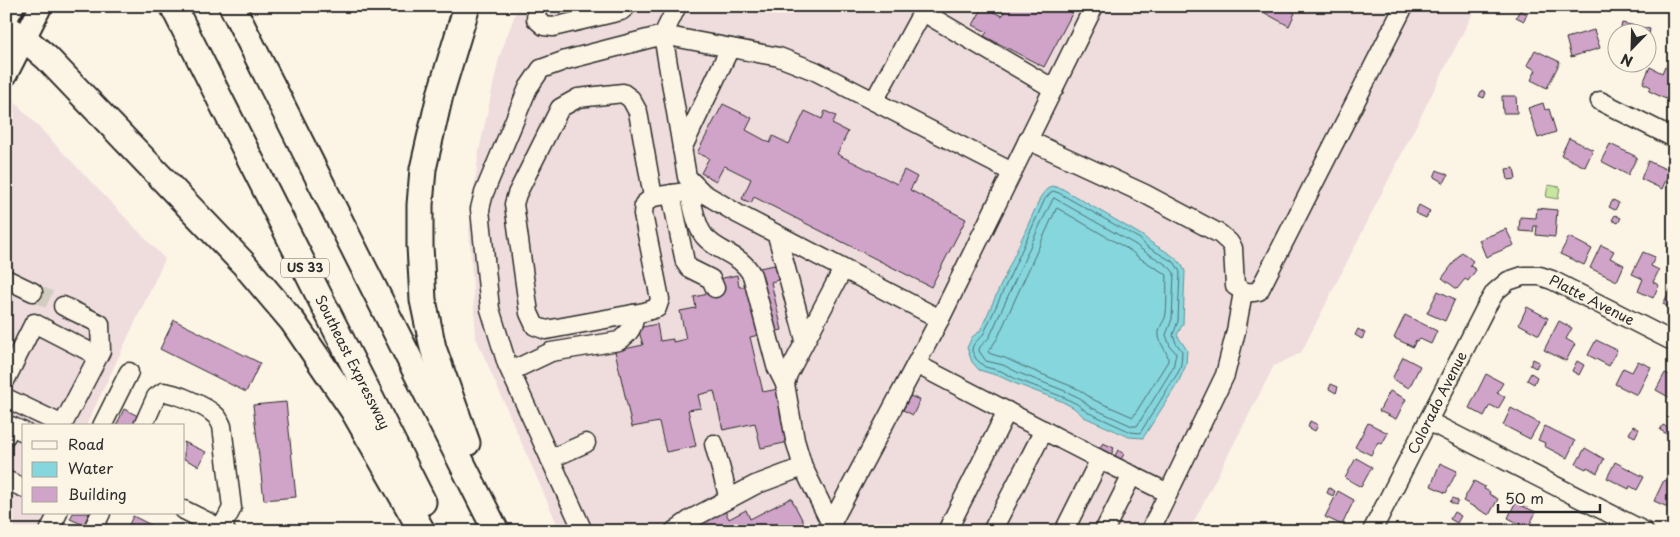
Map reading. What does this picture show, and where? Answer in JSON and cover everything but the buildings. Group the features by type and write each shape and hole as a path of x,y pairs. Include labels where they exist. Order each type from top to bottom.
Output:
{"highway":[{"name":"Southeast Expressway","path":"173,6 437,531"},
{"path":"232,6 496,530"},
{"path":"467,6 440,95 423,169 420,205 420,246 423,300 434,348 496,530"},
{"path":"16,33 47,58 237,256 293,322 353,410 422,531"}],"main road":[{"path":"6,20 13,6"},
{"path":"6,75 16,33 41,6"}],"street":[{"path":"537,6 536,19 544,26 554,27 621,11 627,6"},
{"path":"677,6 663,35 687,177 694,190 696,216 704,236 747,266 752,275 776,366 785,384 795,440 803,467 833,527"},
{"path":"833,527 940,319 1094,6"},
{"path":"1028,140 1139,192 1220,234 1233,248 1235,286 1243,292 1250,293 1259,290 1404,6"},
{"path":"874,101 924,9 1054,89"},
{"path":"583,531 511,371 490,309 480,209 484,193 528,88 541,68 663,35 779,57 814,71 1012,172"},
{"path":"682,149 730,48"},
{"path":"654,197 638,112 631,99 623,93 578,98 560,108 517,194 514,204 529,313 535,326 546,330 657,308 660,298 643,214 644,204 654,197 694,190 940,319"},
{"path":"1600,101 1674,138"},
{"path":"671,194 685,262 689,268 712,279 714,288"},
{"path":"777,235 805,340"},
{"path":"785,384 805,340 843,269"},
{"name":"Platte Avenue","path":"1508,281 1530,275 1552,280 1674,342"},
{"path":"6,279 33,292"},
{"name":"Colorado Avenue","path":"1372,531 1490,300 1495,292 1508,281"},
{"path":"1150,531 1225,375 1243,292"},
{"path":"62,306 100,324 101,341 101,351 63,424"},
{"path":"511,371 551,352 619,341 627,335 633,326 635,320 633,314"},
{"path":"6,379 34,323 98,356"},
{"path":"916,364 1168,493"},
{"path":"103,424 129,372"},
{"path":"144,424 156,397 163,392 171,392 210,411 218,417 222,426 232,508 223,530 185,511"},
{"path":"6,398 60,424"},
{"path":"947,531 1007,411"},
{"path":"1428,421 1644,531"},
{"path":"992,531 1044,430"},
{"path":"550,459 586,444"},
{"path":"714,444 729,499"},
{"path":"1064,531 1098,463 1097,458"},
{"path":"674,531 691,519 755,485 803,467"},
{"path":"1104,531 1132,475"},
{"path":"6,480 22,487"},
{"path":"49,531 58,514"},
{"path":"92,531 100,514"}],"shaded area":[{"path":"518,6 1474,6 1475,9 1301,353 1274,366 1189,531 560,531 476,338 469,228 479,151 499,58"},
{"path":"11,98 165,259 87,424 22,424 22,514 45,514 38,531 6,531 6,107"}],"green space":[{"path":"1548,185 1560,187 1558,199 1546,197"}],"water":[{"path":"1051,186 1061,188 1143,236 1172,255 1185,271 1183,324 1177,335 1187,350 1186,365 1178,383 1143,438 1129,437 1084,417 1074,408 1061,401 979,370 972,362 967,348 972,337 980,331 1041,196"}],"tunnel":[{"path":"33,292 63,306"}]}
